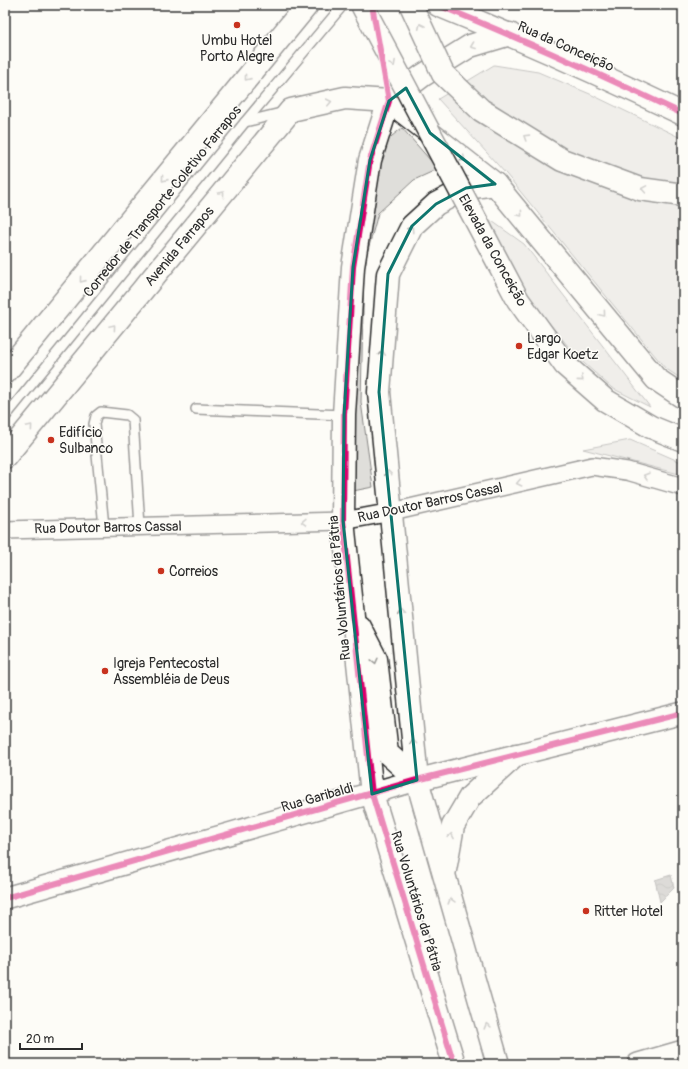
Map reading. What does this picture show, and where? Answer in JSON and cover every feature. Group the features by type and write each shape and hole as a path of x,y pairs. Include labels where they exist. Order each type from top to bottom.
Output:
{"main road":[{"path":"5,374 307,5"},
{"name":"Elevada da Conceição","path":"362,5 518,300 565,365 605,400 651,427 683,440"},
{"path":"411,5 443,74 482,110 562,160 640,189 683,195"},
{"name":"Rua da Conceição","path":"438,5 510,34 607,77 683,114"},
{"path":"388,101 422,76 470,46 510,34"},
{"path":"291,110 346,98 388,101 495,184 656,379 683,397"},
{"name":"Rua Voluntários da Pátria","path":"388,101 370,160 353,266 344,415 343,521 372,794 454,1064"},
{"name":"Avenida Farrapos","path":"5,457 291,110"},
{"path":"495,184 466,188 436,204 412,226 388,274 379,392 392,512 417,780 498,1064"},
{"path":"353,614 376,659 387,753 417,780"},
{"path":"444,875 453,826 470,797 516,755"}],"street":[{"name":"Rua Doutor Barros Cassal","path":"5,530 343,521 392,512 592,466 627,471 683,487"},
{"name":"Rua Garibaldi","path":"5,898 417,780 683,712"},
{"path":"638,1064 683,1051"}],"lane":[{"name":"Corredor de Transporte Coletivo Farrapos","path":"5,417 245,122 343,5"},
{"path":"245,122 291,110"},
{"path":"196,409 344,415"},
{"path":"104,527 94,424 96,416 101,412 127,415 133,420 140,526"}],"highlighted area":[{"path":"406,88 430,133 495,184 466,188 436,204 412,226 388,274 379,392 417,780 372,794 343,521 344,415 353,267 370,160 389,101"}],"shaded area":[{"path":"494,65 538,72 590,94 683,139 683,380 665,368 506,174 438,99"},
{"path":"402,128 438,169 414,180 378,213 364,265 361,402 373,487 348,492 358,265 382,144"},
{"path":"489,219 524,244 650,407 612,388 576,356 525,293"},
{"path":"630,440 683,463 683,475 583,449"}],"water":[{"path":"671,875 674,888 660,902 655,880"}],"cycle path":[{"path":"372,5 389,101 370,160 353,267 344,415 343,521 372,794 454,1064"},
{"path":"438,5 622,85 683,114"},
{"path":"5,898 417,780 683,713"}],"place":[{"name":"Umbu Hotel Porto Alegre","path":"237,25"},
{"name":"Largo Edgar Koetz","path":"519,346"},
{"name":"Edifício Sulbanco","path":"51,440"},
{"name":"Correios","path":"161,571"},
{"name":"Igreja Pentecostal Assembléia de Deus","path":"105,671"},
{"name":"Ritter Hotel","path":"586,911"}]}
